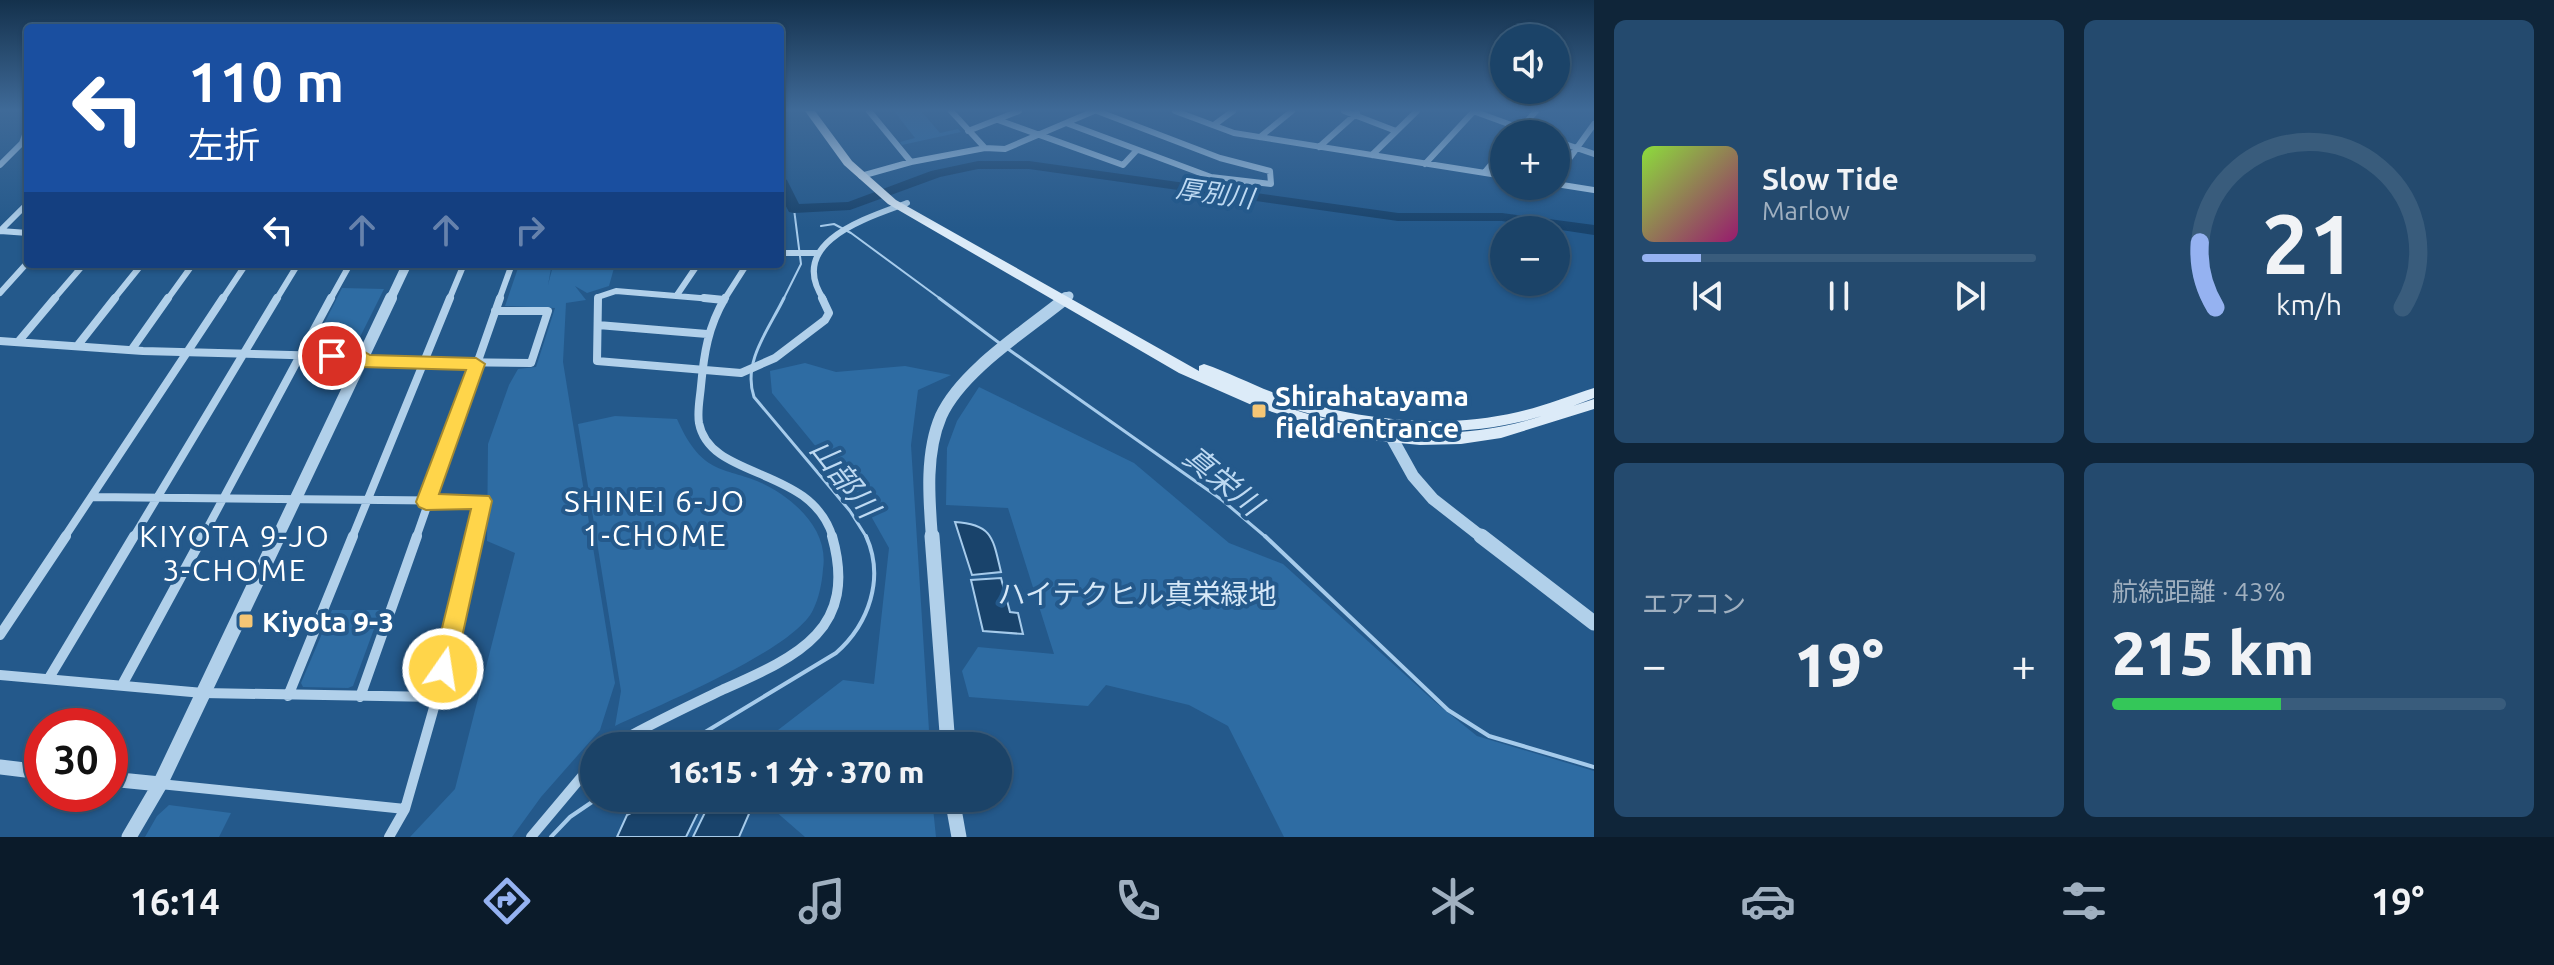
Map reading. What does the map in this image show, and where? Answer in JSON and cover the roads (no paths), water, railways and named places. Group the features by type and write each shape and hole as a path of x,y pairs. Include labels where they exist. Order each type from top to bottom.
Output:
{"main road":[{"path":"844,150 869,179 899,203 1228,392 1322,424 1468,437 1500,433 1594,404"},
{"path":"848,150 869,179"},
{"path":"1388,430 1508,420 1594,393"}],"street":[{"path":"0,165 16,150"},
{"path":"901,150 911,162"},
{"path":"869,179 911,162 974,150"},
{"path":"1079,150 1123,165 1136,151 1211,177 1271,184 1270,171 1199,150"},
{"path":"1339,150 1490,173"},
{"path":"1372,155 1377,150"},
{"path":"1425,164 1438,150"},
{"path":"1485,172 1490,166"},
{"path":"1570,186 1594,190"},
{"path":"784,253 814,253 851,224 899,203"},
{"path":"0,231 24,207"},
{"path":"0,231 24,233"},
{"path":"724,300 616,291 598,297 597,361 741,373 761,365 825,320 829,313 814,282 814,253"},
{"path":"0,293 24,266"},
{"path":"18,342 81,268"},
{"path":"78,345 139,268"},
{"path":"132,349 190,268"},
{"path":"0,635 243,268"},
{"path":"49,678 296,268"},
{"path":"122,685 348,268"},
{"path":"129,837 160,784 405,268"},
{"path":"288,696 462,268"},
{"path":"360,697 511,268"},
{"path":"677,295 695,268"},
{"path":"636,732 779,664 805,646 832,613 842,575 837,541 823,513 805,495 784,481 725,459 709,444 700,429 698,414 707,334 744,268"},
{"path":"947,732 928,488 930,461 942,414 970,376 1066,298"},
{"path":"0,341 425,362 531,363 548,311 495,311"},
{"path":"598,325 707,334"},
{"path":"1388,430 1413,476 1433,499 1594,623"},
{"path":"92,497 482,501 437,697 405,809 389,837"},
{"path":"0,675 203,693 437,697"},
{"path":"0,767 24,770"},
{"path":"531,837 580,779"},
{"path":"128,781 405,809"},
{"path":"955,812 959,837"}],"waterway":[{"name":"厚別川","path":"784,188 794,209 850,206 936,174 978,165 1029,165 1398,217 1502,217 1594,230"},
{"name":"山部川","path":"784,298 801,264 794,209"},
{"name":"真栄川","path":"821,226 834,224 851,233 942,300"},
{"name":"山部川","path":"784,298 754,358 751,384 754,397 850,511 866,537"},
{"name":"真栄川","path":"939,298 1002,345"},
{"name":"真栄川","path":"1008,349 1222,500 1267,538"},
{"name":"真栄川","path":"1265,536 1448,710 1489,736 1594,767"},
{"name":"山部川","path":"705,732 836,653 848,641 865,614 874,584 872,552 866,537"},
{"name":"山部川","path":"551,837 580,810"}],"place":[{"name":"Shirahatayama field entrance","path":"1259,411"},
{"name":"Kiyota 9-3","path":"246,621"}],"district":[{"name":"SHINEI 6-JO 1-CHOME","path":"655,518"},
{"name":"KIYOTA 9-JO 3-CHOME","path":"235,553"}],"park label":[{"name":"ハイテクヒル真栄緑地","path":"1137,593"}]}
